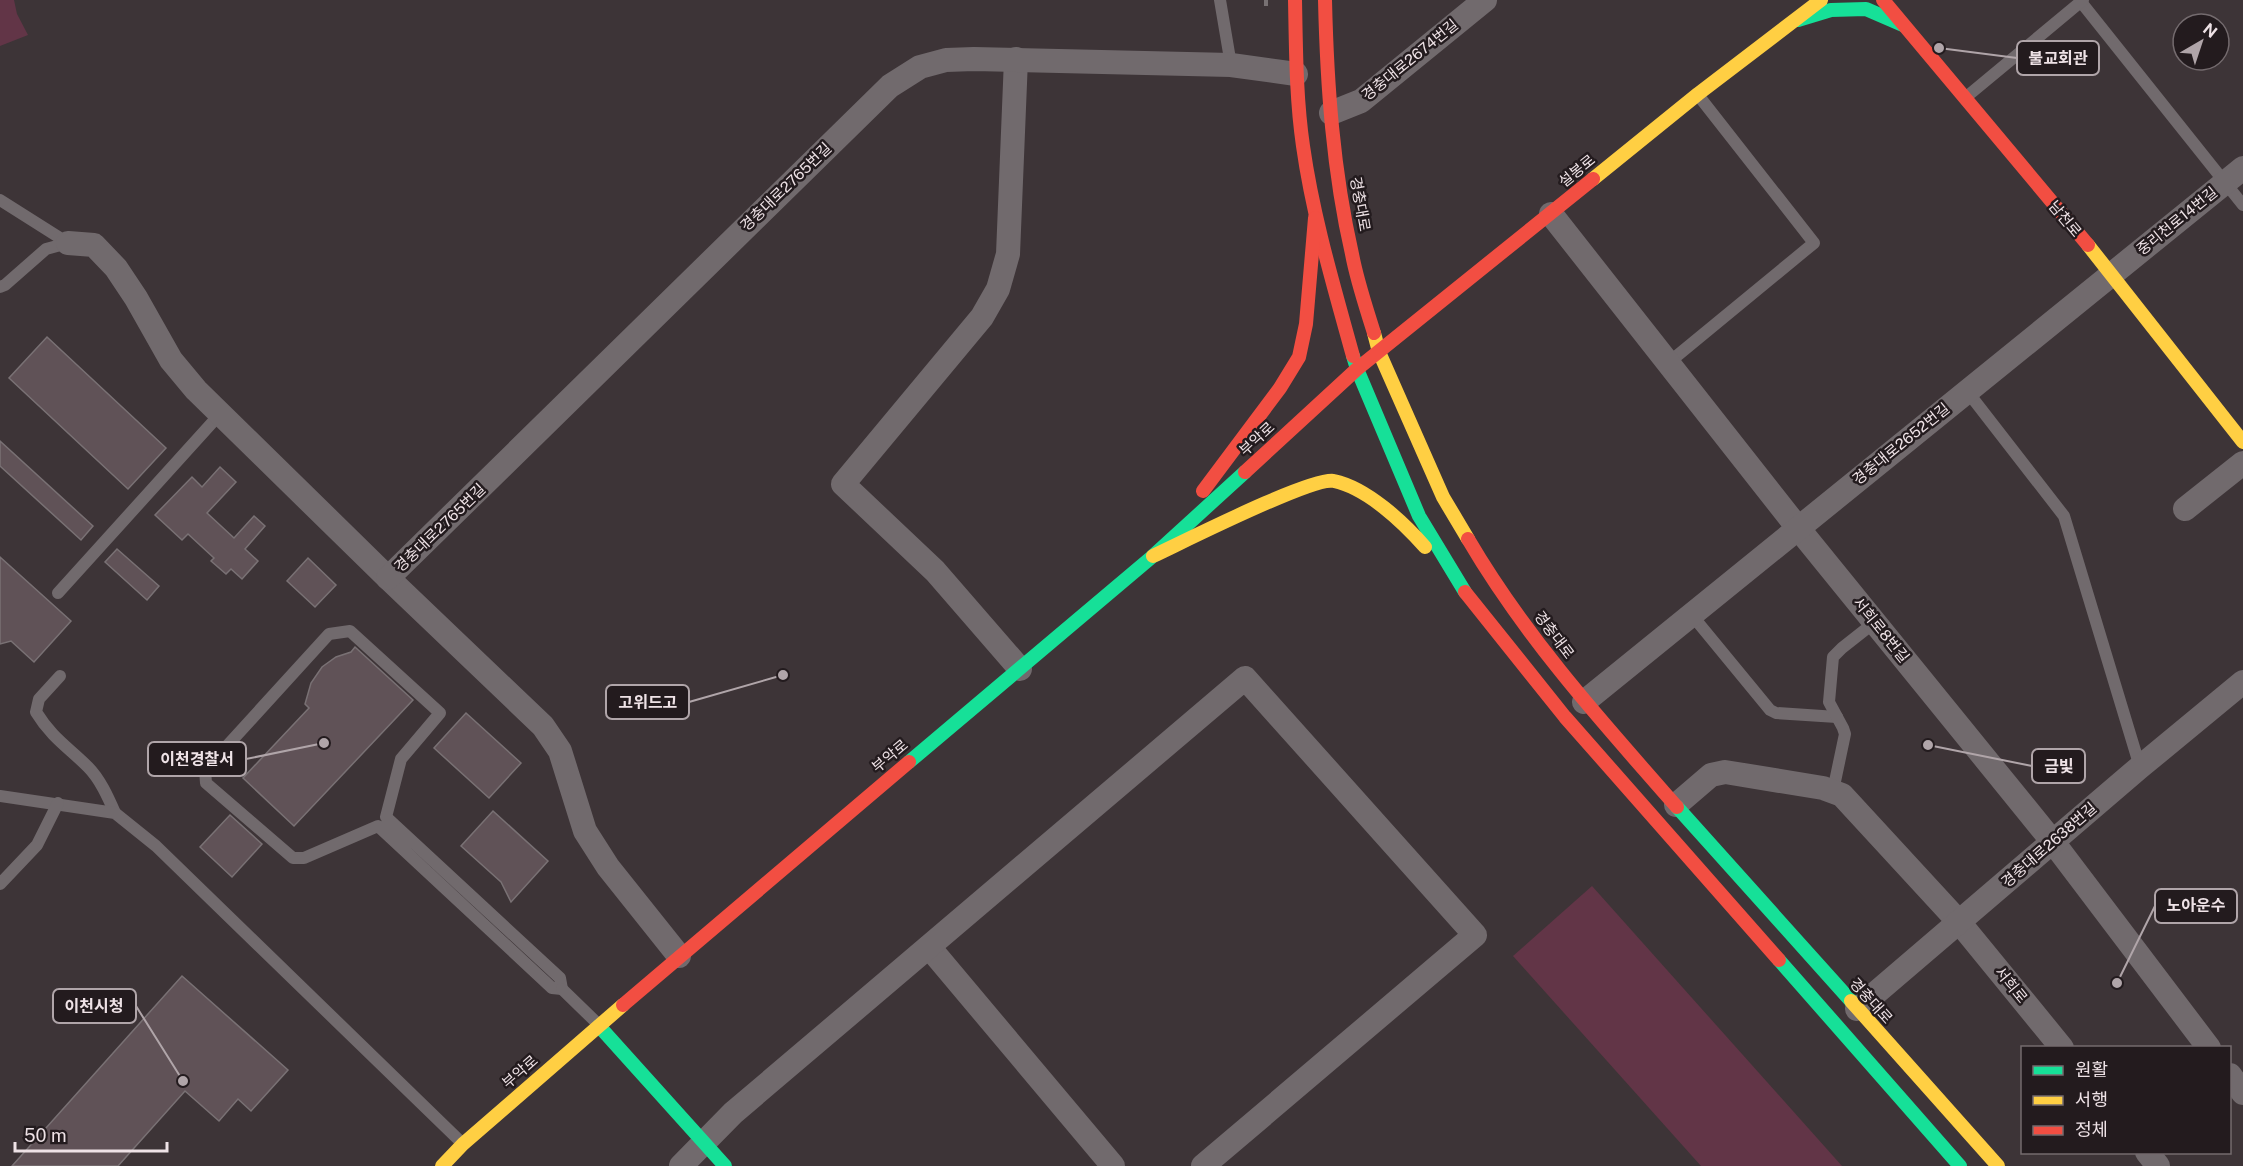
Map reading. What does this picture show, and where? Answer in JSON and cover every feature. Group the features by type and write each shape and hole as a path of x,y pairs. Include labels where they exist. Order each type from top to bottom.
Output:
{"main road":[{"path":"1294,0 1296,74 1303,147 1322,241 1357,369 1419,516 1461,587"},
{"name":"경충대로","path":"1325,0 1331,113 1342,205 1352,256 1378,352 1443,496 1485,568 1528,631 1584,702 1998,1166"},
{"name":"설봉로","path":"1357,369 1551,214 1797,11 1821,0"},
{"name":"남천로","path":"1882,0 2112,274 2243,442"},
{"path":"1897,0 1903,25"},
{"path":"1797,11 1866,9 1903,25"},
{"path":"1154,556 1280,388 1299,357 1306,324 1316,213"},
{"name":"부악로","path":"442,1166 463,1144 679,956 1154,556 1357,369"},
{"path":"1154,556 1302,487 1332,480 1362,493 1404,523 1461,587 1565,717 1960,1166"},
{"path":"599,1026 724,1166"}],"street":[{"name":"경충대로2674번길","path":"1331,113 1362,101 1485,0"},
{"name":"경충대로2765번길","path":"388,578 890,86 920,67 946,60 1016,59 1231,65 1296,74"},
{"path":"1016,59 1008,254 998,289 982,317 843,484 935,572 1020,669"},
{"name":"중리천로14번길","path":"2112,274 2234,175"},
{"name":"서희로8번길","path":"1551,214 1797,528 2053,842 2208,1046"},
{"path":"68,243 94,245 116,268 171,360 196,390 543,726 560,751 585,831 608,867 679,956"},
{"name":"경충대로2652번길","path":"1584,702 2112,274"},
{"path":"2185,509 2243,463"},
{"path":"681,1166 733,1113 1245,678 1475,935 1203,1166"},
{"name":"경충대로2638번길","path":"1857,1009 2243,682"},
{"path":"1676,805 1711,775 1725,772 1833,791 1849,801 1959,922"},
{"name":"서희로","path":"1959,922 2061,1046"},
{"path":"928,947 1113,1166"},
{"path":"2231,1078 2243,1093"},
{"path":"2149,1154 2158,1166"}],"lane":[{"path":"1220,0 1231,65"},
{"path":"1964,99 2082,1 2234,175 2243,205"},
{"path":"1667,364 1814,243 1698,94"},
{"path":"0,200 68,243"},
{"path":"0,287 46,249 68,243"},
{"path":"1967,391 2064,516 2140,767"},
{"path":"58,593 220,414"},
{"path":"1691,614 1770,710 1776,713 1837,717"},
{"path":"1833,791 1845,734 1829,702 1833,657 1875,622"},
{"path":"562,989 552,988 378,826 304,858 293,858 206,783 205,770 329,634 350,631 440,712 401,759 386,817 560,978 562,989 599,1026"},
{"path":"60,676 39,699 36,712 47,731 90,769 108,796 115,813 156,846 463,1144"},
{"path":"0,796 115,813"},
{"path":"0,884 37,845 58,803"}],"path":[{"path":"1266,0 1266,7"}],"shaded area":[{"path":"0,0 14,0 17,14 28,35 0,46"},
{"path":"1592,886 1842,1166 1701,1166 1513,956"}],"building":[{"path":"47,337 166,448 128,489 9,378"},
{"path":"0,441 93,526 81,540 0,466"},
{"path":"220,467 236,482 207,513 234,538 254,516 265,526 245,549 258,561 242,579 231,569 226,574 211,561 214,558 188,534 182,540 155,515 192,477 202,487"},
{"path":"117,549 159,586 147,600 105,562"},
{"path":"0,557 71,621 34,662 11,641 0,644"},
{"path":"308,558 336,585 315,607 287,581"},
{"path":"355,647 413,700 294,826 243,778 309,708 305,704 311,683 322,667 336,657 351,652"},
{"path":"466,713 521,763 489,798 434,748"},
{"path":"493,811 548,861 511,902 501,882 461,846"},
{"path":"230,815 262,844 232,877 200,847"},
{"path":"182,976 288,1070 251,1111 238,1099 219,1121 185,1091 118,1166 12,1166"}],"traffic: fast":[{"path":"1798,20 1831,10 1866,9 1903,25"},
{"path":"1353,356 1419,516 1465,592"},
{"path":"909,762 1153,556 1245,472"},
{"path":"1677,807 1851,1001"},
{"path":"1779,960 1960,1166"},
{"path":"599,1026 725,1166"}],"traffic: slow":[{"path":"1593,179 1698,94 1821,0"},
{"path":"2088,245 2243,442"},
{"path":"1374,333 1379,352 1443,497 1468,539"},
{"path":"1153,556 1275,499 1321,482 1334,481 1359,491 1384,507 1425,547"},
{"path":"1851,1001 1998,1166"},
{"path":"442,1166 463,1144 623,1005"}],"traffic: jam":[{"path":"1295,0 1299,110 1307,173 1325,252 1353,356"},
{"path":"1325,0 1329,96 1340,191 1356,274 1374,333"},
{"path":"1883,0 2088,245"},
{"path":"1245,472 1357,369 1593,179"},
{"path":"1203,491 1280,388 1299,357 1306,324 1315,218"},
{"path":"1468,539 1540,645 1593,711 1677,807"},
{"path":"1465,592 1565,717 1779,960"},
{"path":"623,1005 909,762"}],"place":[{"name":"불교회관","path":"1939,48"},
{"name":"고위드고","path":"783,675"},
{"name":"이천경찰서","path":"324,743"},
{"name":"금빛","path":"1928,745"},
{"name":"노아운수","path":"2117,983"},
{"name":"이천시청","path":"183,1081"}]}
